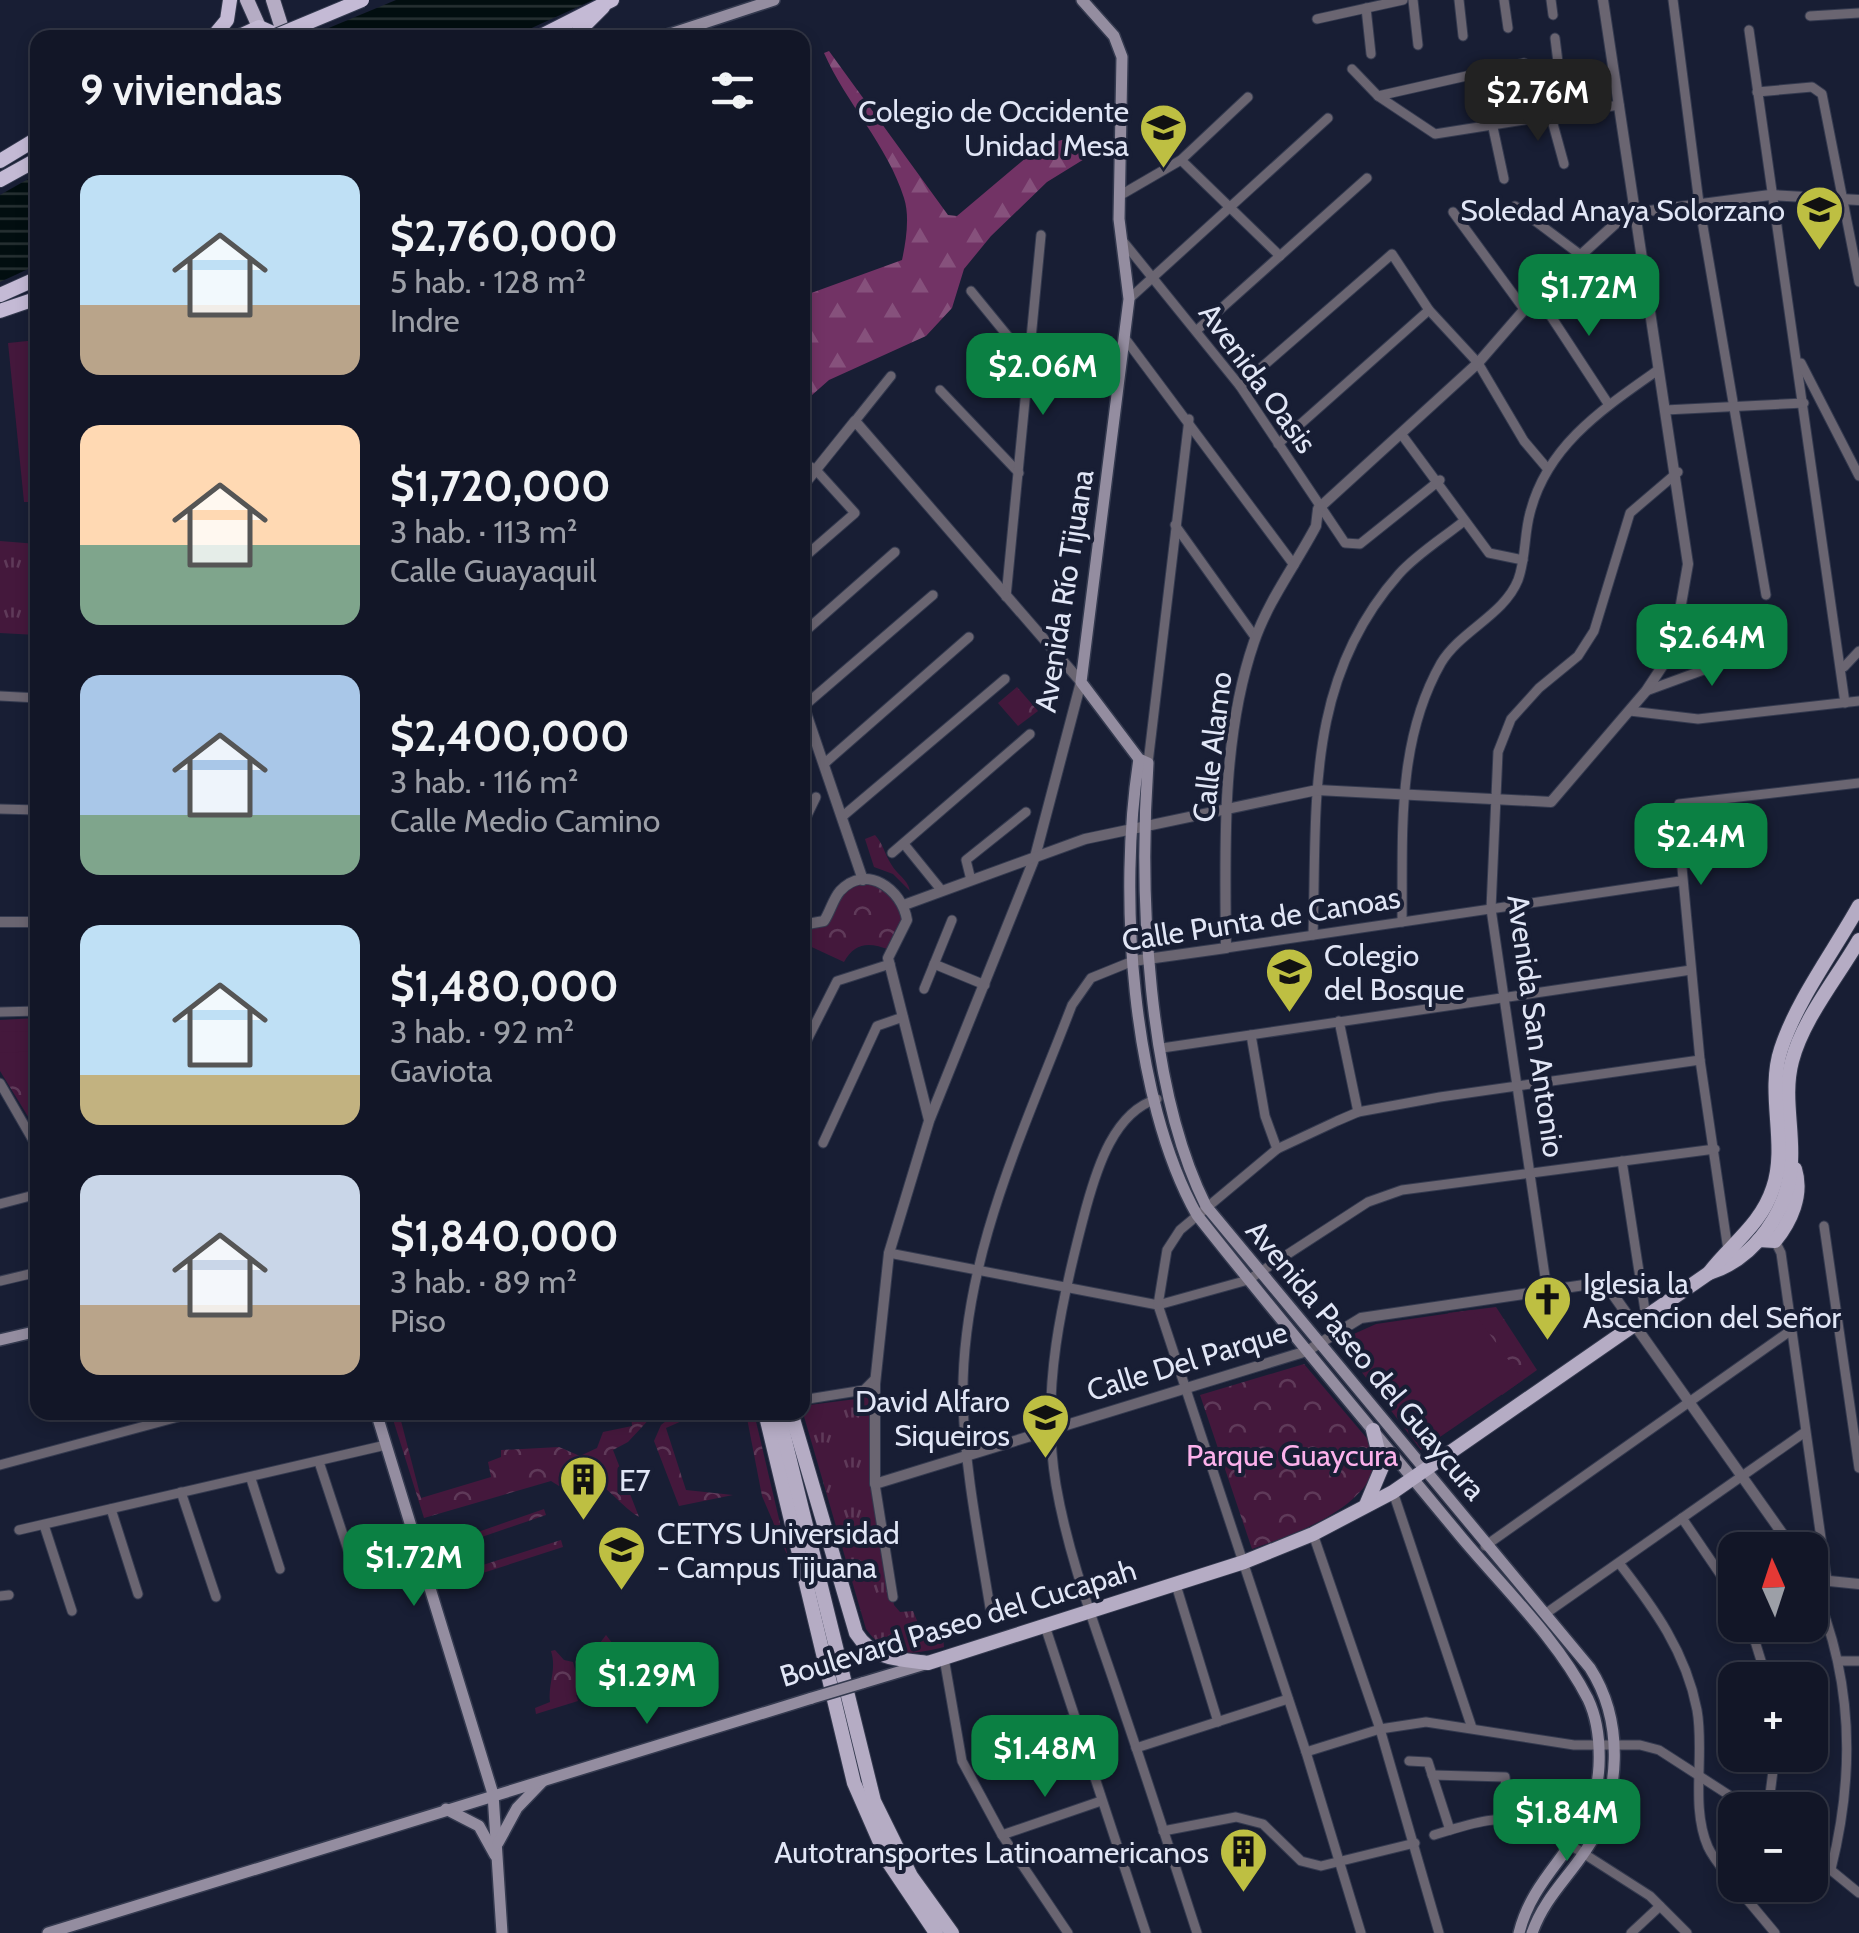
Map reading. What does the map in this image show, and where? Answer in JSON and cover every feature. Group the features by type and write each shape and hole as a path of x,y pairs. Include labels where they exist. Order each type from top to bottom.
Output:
{"highway":[{"path":"219,30 227,20 230,0"},
{"path":"279,30 362,0"},
{"path":"581,30 609,2"},
{"path":"0,160 30,143"},
{"path":"0,180 30,163"},
{"path":"0,296 30,282"},
{"path":"0,312 30,301"}],"main road":[{"path":"247,0 271,30"},
{"path":"273,0 273,30"},
{"path":"682,30 774,0"},
{"path":"1082,0 1114,36 1122,57 1121,238 1128,298"},
{"name":"Avenida Río Tijuana","path":"1081,682 1128,298"},
{"path":"1081,682 1144,761"},
{"name":"Avenida Paseo del Guaycura","path":"1144,761 1150,959 1178,1142 1202,1210 1262,1273 1373,1430 1487,1545 1599,1682 1616,1744 1606,1802 1543,1904 1532,1933"},
{"name":"Avenida Paseo del Guaycura","path":"1144,761 1130,826 1133,962 1154,1100 1174,1173 1248,1280 1313,1347 1418,1474 1475,1554 1578,1682 1594,1712 1599,1746 1591,1810 1579,1848 1537,1888 1519,1933"},
{"path":"1708,1273 1752,1227 1774,1187 1774,1090 1781,1050 1859,906"},
{"path":"1708,1273 1772,1244 1792,1159 1787,1092 1794,1054 1859,940"},
{"name":"Boulevard Paseo del Cucapah","path":"48,1933 1244,1562 1313,1534 1393,1492 1708,1273"},
{"path":"0,1340 30,1333"},
{"path":"378,1420 492,1794 502,1933"},
{"path":"767,1420 858,1794 889,1863 936,1933"},
{"path":"780,1420 874,1801 911,1876 952,1933"},
{"path":"793,1420 856,1633 876,1654 928,1663"},
{"path":"1364,1508 1382,1467 1373,1430"},
{"path":"497,1853 517,1808 545,1779"},
{"path":"446,1809 479,1826 497,1853"}],"street":[{"path":"1317,18 1402,0"},
{"path":"1413,0 1418,45"},
{"path":"1459,0 1463,36"},
{"path":"1504,0 1508,28"},
{"path":"1551,0 1552,15"},
{"path":"904,905 1035,856 1130,826 1317,790 1551,802 1646,692 1679,635 1688,564 1678,472 1658,370 1603,0"},
{"path":"1673,0 1700,203 1766,596"},
{"path":"1366,8 1372,54"},
{"path":"1810,16 1859,13"},
{"path":"1749,30 1770,195 1844,667 1845,702"},
{"path":"1555,38 1564,111"},
{"path":"1378,96 1524,64"},
{"path":"1352,68 1378,96 1435,134 1619,105"},
{"path":"1758,92 1812,87 1822,94 1858,274"},
{"path":"1120,196 1182,160 1248,96"},
{"path":"1550,113 1564,164"},
{"path":"1128,298 1328,118"},
{"path":"1492,122 1504,179"},
{"path":"1182,160 1232,204 1280,256"},
{"path":"1196,331 1367,178"},
{"path":"1318,509 1478,363 1578,253 1634,211 1770,195 1859,200"},
{"path":"1515,206 1578,253"},
{"path":"1453,212 1524,309"},
{"path":"1006,597 1041,235"},
{"name":"Avenida Oasis","path":"1121,238 1240,386 1318,509 1345,544 1352,546 1440,480"},
{"path":"1240,386 1392,254 1429,310 1478,363 1506,415 1546,467"},
{"path":"971,292 1029,362"},
{"path":"1537,295 1609,405"},
{"path":"1278,444 1429,310"},
{"path":"1124,337 1189,419 1294,565"},
{"path":"1798,356 1859,476"},
{"path":"1402,922 1404,795 1413,735 1442,663 1458,640 1512,591 1523,560 1528,517 1546,467 1609,405 1658,370"},
{"path":"810,477 891,376"},
{"path":"940,390 1019,474"},
{"path":"1665,410 1804,403"},
{"path":"1144,761 1189,419"},
{"path":"855,421 1081,682"},
{"path":"1402,435 1440,480 1464,521 1489,552 1523,560"},
{"path":"810,467 855,513 810,552"},
{"name":"Avenida San Antonio","path":"1547,1290 1491,909 1498,752 1511,719 1539,688 1578,656 1601,616 1630,513 1678,472"},
{"name":"Calle Alamo","path":"1226,948 1228,806 1239,700 1255,637 1316,526 1318,509"},
{"path":"1313,935 1319,744 1333,686 1353,638 1402,570 1464,521"},
{"path":"1174,524 1255,637"},
{"path":"810,627 895,552"},
{"path":"810,698 932,594"},
{"path":"825,762 969,637"},
{"path":"1844,667 1859,651"},
{"path":"1646,692 1728,662 1772,657"},
{"path":"843,816 1005,679"},
{"name":"Avenida Río Tijuana","path":"875,1484 875,1379 889,1253 929,1121 1035,856 1081,682"},
{"path":"0,696 30,698"},
{"path":"1630,711 1698,719 1859,701"},
{"path":"810,720 864,880"},
{"path":"892,853 1030,734"},
{"path":"1728,1252 1700,1060 1680,881 1680,804 1859,783"},
{"path":"810,809 816,796"},
{"path":"0,809 30,810"},
{"path":"971,880 966,860 1026,812"},
{"path":"904,844 942,891"},
{"path":"810,923 824,920 842,889 864,880 890,886 904,905 904,932 888,954 929,1121"},
{"name":"Calle Punta de Canoas","path":"991,1614 967,1457 963,1399 978,1270 988,1224 1072,1005 1091,978 1150,959 1680,881"},
{"path":"924,990 952,920"},
{"path":"0,922 30,922"},
{"path":"810,1034 837,981 890,964"},
{"path":"934,964 986,985"},
{"path":"1162,1048 1502,1001 1691,970"},
{"path":"0,1012 30,1010"},
{"path":"823,1142 877,1026 903,1017"},
{"path":"1340,1021 1358,1112"},
{"path":"1251,1035 1265,1116 1277,1149"},
{"path":"1360,1933 1306,1752 1158,1305 1168,1250 1202,1210 1277,1149 1358,1112 1700,1060"},
{"path":"0,1083 30,1134"},
{"path":"1170,1097 1135,1107 1120,1125 1090,1195 1064,1290 1054,1355 1052,1429 1056,1484 1088,1611 1197,1933"},
{"path":"889,1253 1064,1290 1158,1305 1248,1280 1368,1202 1402,1190 1716,1149"},
{"path":"1622,1161 1640,1321"},
{"path":"0,1204 30,1196"},
{"path":"1824,1226 1859,1468"},
{"path":"1772,1244 1790,1331 1820,1532"},
{"path":"0,1281 30,1274"},
{"name":"Calle Del Parque","path":"875,1484 1313,1347 1361,1318 1604,1284 1640,1321 1687,1404 1780,1532"},
{"path":"1475,1554 1790,1331"},
{"path":"810,1399 864,1390 875,1379"},
{"path":"0,1465 167,1420"},
{"path":"1545,1614 1805,1432"},
{"path":"19,1530 386,1445"},
{"path":"319,1462 350,1556"},
{"path":"252,1479 280,1569"},
{"path":"875,1484 892,1596"},
{"path":"180,1492 216,1596"},
{"path":"1393,1492 1472,1728"},
{"path":"110,1508 138,1594"},
{"path":"1682,1518 1718,1571"},
{"path":"44,1525 72,1611"},
{"path":"1313,1534 1380,1728 1439,1933"},
{"path":"1619,1562 1665,1623 1696,1706 1700,1820 1708,1849 1718,1862"},
{"path":"1828,1581 1859,1584"},
{"path":"1176,1584 1218,1722"},
{"path":"1828,1622 1838,1661 1849,1764 1831,1869"},
{"path":"1046,1626 1146,1933"},
{"path":"944,1658 962,1761 1002,1835 1068,1933"},
{"path":"1838,1661 1859,1660"},
{"path":"1136,1748 1288,1699"},
{"path":"1041,1729 1074,1718"},
{"path":"1306,1752 1380,1728 1426,1722 1574,1746 1616,1744 1659,1750 1724,1792"},
{"path":"1409,1762 1426,1760 1450,1830"},
{"path":"1432,1775 1505,1777 1509,1818"},
{"path":"1002,1835 1101,1801"},
{"path":"1163,1832 1236,1817 1263,1824 1301,1861 1338,1865 1415,1843"},
{"path":"1434,1835 1509,1818 1536,1823 1579,1848 1660,1906 1687,1933"},
{"path":"1828,1867 1859,1893"},
{"path":"1749,1902 1775,1933"},
{"path":"1631,1933 1660,1906"}],"green space":[{"path":"829,51 948,215 957,216 1040,146 1069,138 1107,145 1047,182 991,236 964,269 952,308 926,336 829,380 810,397 810,293 902,260 907,229 906,205 897,179 824,53"},
{"path":"30,341 30,502 24,502 8,343"},
{"path":"0,541 30,543 30,635 0,633"},
{"path":"1017,687 1038,711 1018,726 998,703"},
{"path":"875,835 910,891 893,874 874,867 865,839"},
{"path":"853,883 887,885 907,920 890,950 863,946 844,962 810,946 810,924 818,923 838,894"},
{"path":"30,1018 30,1120 0,1071 0,1020"},
{"path":"30,1031 30,1051 0,1053 0,1032"},
{"path":"1496,1307 1537,1370 1502,1395 1448,1313"},
{"path":"1472,1310 1523,1380 1421,1450 1338,1341 1376,1324"},
{"name":"Parque Guaycura","path":"1304,1364 1370,1442 1376,1465 1357,1495 1342,1508 1306,1528 1252,1549 1200,1395"},
{"path":"869,1391 872,1485 894,1605 900,1612 913,1611 926,1642 943,1635 944,1647 921,1652 892,1650 866,1629 805,1420 810,1420 810,1405 856,1399"},
{"path":"393,1420 401,1420 421,1498 491,1477 488,1462 501,1457 501,1450 559,1447 580,1456 597,1448 603,1432 632,1426 632,1420 648,1420 628,1442 613,1450 639,1517 603,1487 585,1479 559,1486 551,1481 424,1518"},
{"path":"667,1420 684,1420 666,1428 686,1490 733,1495 679,1506 654,1441"},
{"path":"747,1420 756,1420 788,1557 762,1496"},
{"path":"544,1509 546,1515 447,1549 449,1558 437,1561 432,1548"},
{"path":"561,1540 563,1547 458,1581 458,1585 446,1587 439,1568 451,1564 455,1574"},
{"path":"606,1635 616,1648 625,1673 583,1687 575,1662 582,1649 600,1643"},
{"path":"555,1650 564,1660 573,1662 582,1693 576,1695 578,1701 536,1714 535,1708 550,1702 551,1651"}],"shaded area":[{"path":"396,0 593,0 527,30 324,30"},
{"path":"30,178 30,268 0,282 0,195"}],"place":[{"name":"Colegio de Occidente Unidad Mesa","path":"1164,170"},
{"name":"Soledad Anaya Solorzano","path":"1820,252"},
{"name":"Colegio del Bosque","path":"1289,1014"},
{"name":"Iglesia la Ascencion del Señor","path":"1548,1342"},
{"name":"David Alfaro Siqueiros","path":"1045,1460"},
{"name":"E7","path":"584,1522"},
{"name":"CETYS Universidad - Campus Tijuana","path":"622,1592"},
{"name":"Autotransportes Latinoamericanos","path":"1244,1894"}]}
